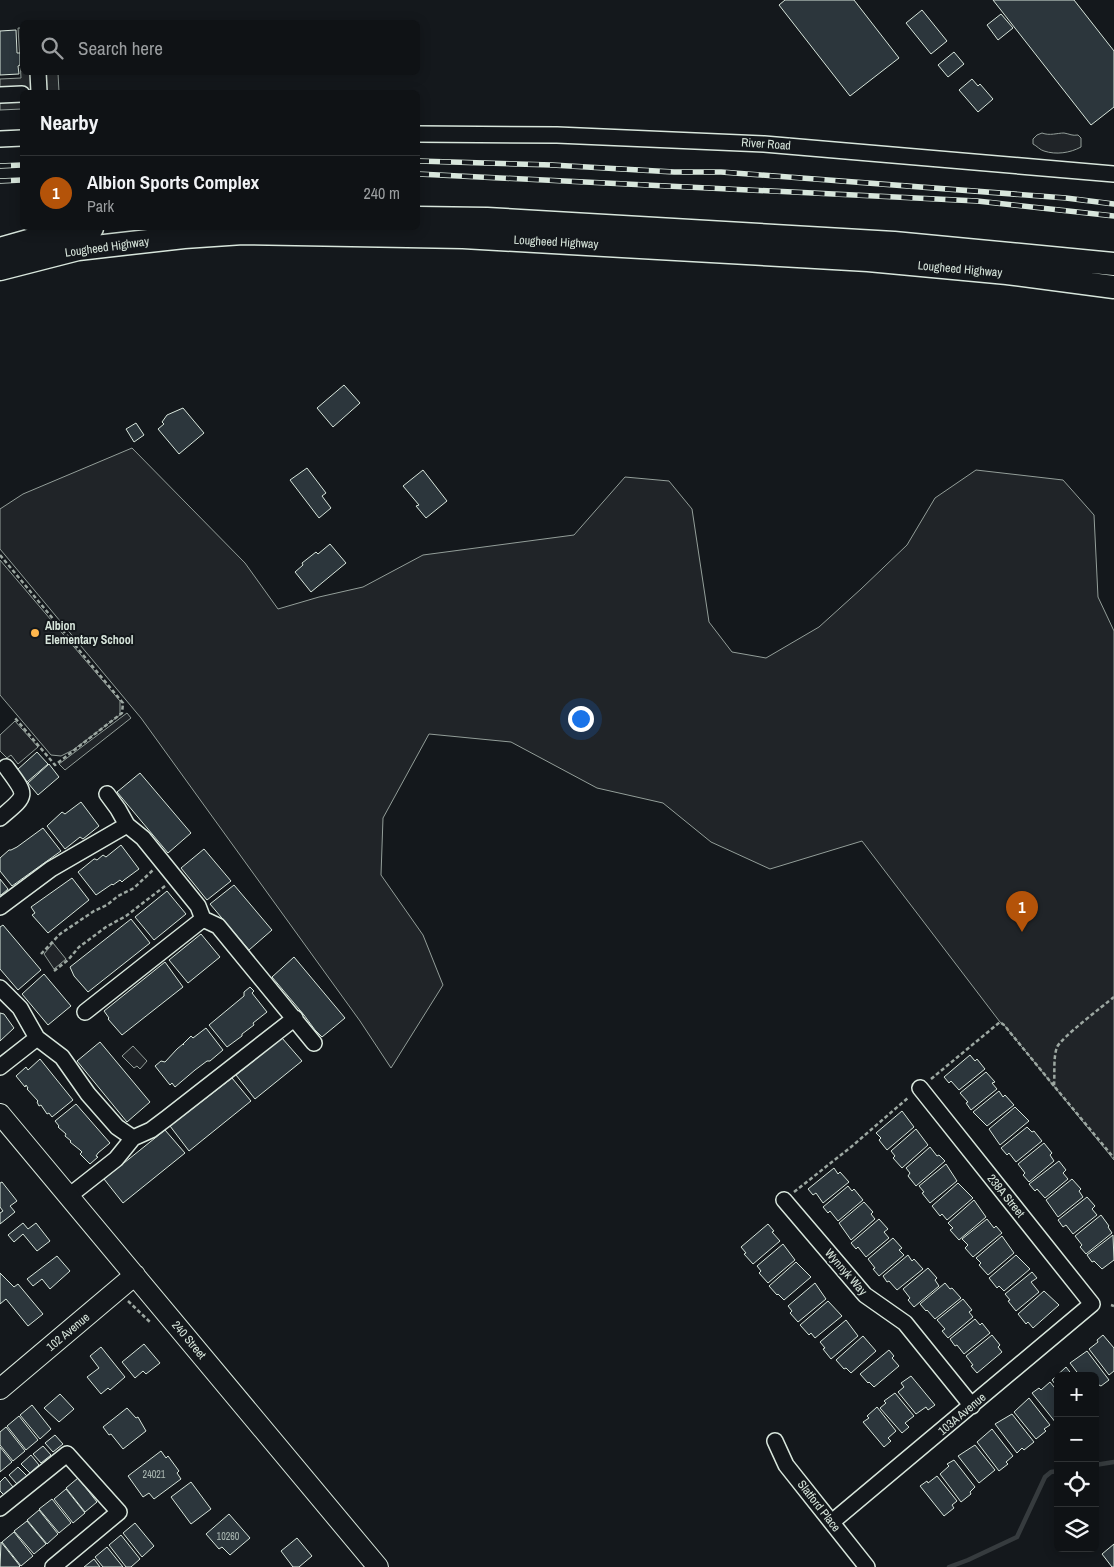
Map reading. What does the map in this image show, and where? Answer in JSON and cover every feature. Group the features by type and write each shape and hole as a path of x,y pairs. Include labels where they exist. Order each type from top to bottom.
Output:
{"highway":[{"name":"Lougheed Highway","path":"420,218 487,219 864,241 1114,264"},
{"name":"Lougheed Highway","path":"0,249 35,239 82,230"},
{"name":"Lougheed Highway","path":"0,269 78,249 184,237 243,233 463,237 868,260 1007,273 1114,287"}],"main road":[{"name":"240 Street","path":"0,1114 378,1567"},
{"name":"102 Avenue","path":"0,1389 135,1275"}],"street":[{"path":"38,75 39,90"},
{"path":"0,95 20,94"},
{"name":"River Road","path":"420,134 557,135 764,144 1114,174"},
{"path":"0,138 20,138"},
{"path":"0,818 21,800 23,795 22,788 6,767"},
{"path":"107,794 127,825 143,838 198,906 203,918 218,926 314,1043"},
{"path":"0,907 51,869 127,825"},
{"path":"85,1012 203,918"},
{"path":"0,988 20,1008 37,1038 62,1057 88,1094 117,1127 133,1138"},
{"path":"69,1196 116,1159 133,1138 151,1130 162,1122 295,1018"},
{"path":"0,1068 37,1038"},
{"name":"238A Street","path":"920,1088 1092,1304"},
{"name":"Wynnyk Way","path":"784,1200 865,1295 905,1323 972,1406"},
{"name":"103A Avenue","path":"832,1522 1092,1304"},
{"name":"Slatford Place","path":"775,1441 786,1465 867,1567"},
{"path":"0,1508 67,1454 119,1512 53,1567"}],"path":[{"path":"0,554 123,704 122,713 55,764 16,718"},
{"path":"41,954 60,934 118,896 134,888 157,868"},
{"path":"54,971 79,948 126,916 170,882"},
{"path":"1054,1086 1058,1046 1070,1033 1114,997"},
{"path":"940,1072 1000,1022 1114,1158"},
{"path":"805,1183 901,1104"}],"shaded area":[{"path":"18,28 20,28 20,61"},
{"path":"21,75 58,75 59,90 20,90 20,109 0,110 0,79 21,78"},
{"path":"1042,133 1078,135 1081,138 1081,147 1063,153 1043,150 1033,144 1033,139"},
{"path":"132,448 245,563 278,609 363,587 423,555 574,535 625,477 669,481 692,509 709,622 732,652 766,658 819,627 907,545 935,498 976,470 1063,480 1094,515 1098,597 1114,631 1114,1160 1000,1022 862,841 770,869 711,842 663,803 597,788 511,742 429,734 383,818 381,875 423,935 443,985 391,1068 360,1021 141,718 0,549 0,509 23,494"},
{"name":"Albion Elementary School","path":"0,560 120,701 120,715 73,750 61,756 51,755 0,695"},
{"path":"127,713 131,718 65,770 59,764"},
{"path":"15,721 38,747 18,764 11,755 7,758 0,751 0,735"},
{"path":"53,943 66,959 54,969 44,954"},
{"path":"133,1046 147,1061 140,1069 137,1066 134,1068 122,1056"}],"building":[{"path":"785,0 854,0 899,58 850,96 779,5"},
{"path":"993,0 1074,0 1114,51 1114,107 1091,125"},
{"path":"922,10 947,41 931,54 906,23"},
{"path":"1001,14 1013,28 998,40 987,25"},
{"path":"16,30 17,53 20,53 19,74 0,75 0,31"},
{"path":"954,52 964,64 948,77 938,65"},
{"path":"972,79 978,86 980,84 993,99 978,112 959,90"},
{"path":"344,385 360,403 333,427 317,408"},
{"path":"183,408 204,433 179,454 158,429 164,424 162,422 167,415"},
{"path":"136,423 144,435 134,442 126,429"},
{"path":"307,468 326,493 322,496 331,508 319,518 290,480"},
{"path":"423,470 447,501 426,518 416,506 419,505 403,486"},
{"path":"330,544 346,563 311,592 295,572 303,565 302,563 316,552 318,554"},
{"path":"37,752 48,764 27,782 17,770"},
{"path":"49,764 59,777 38,795 28,783"},
{"path":"140,773 191,833 168,853 117,792"},
{"path":"81,802 99,826 83,839 80,837 65,849 47,826 62,812 65,814"},
{"path":"43,828 61,851 12,886 0,871 0,858"},
{"path":"121,845 139,869 122,882 120,880 112,884 96,895 78,872 94,859 97,860 103,855 106,857"},
{"path":"204,849 231,881 207,900 181,868"},
{"path":"72,878 89,900 48,933 32,915 35,913 31,907"},
{"path":"0,879 8,889 1,895 0,895"},
{"path":"234,885 272,930 249,950 210,904"},
{"path":"167,891 186,914 154,940 135,917"},
{"path":"131,919 150,943 88,992 74,976 70,967"},
{"path":"3,925 41,970 18,990 0,969 0,927"},
{"path":"201,934 220,957 188,983 169,960"},
{"path":"294,957 345,1018 322,1037 272,977"},
{"path":"165,962 183,987 122,1035 108,1019 104,1011"},
{"path":"44,974 71,1006 48,1025 22,994"},
{"path":"250,987 254,991 252,993 267,1012 253,1023 254,1025 242,1036 227,1047 209,1025 244,996 244,992"},
{"path":"0,1013 4,1014 14,1028 0,1041"},
{"path":"206,1028 223,1050 175,1087 172,1083 170,1085 155,1066 161,1061 165,1062 191,1036 193,1038"},
{"path":"282,1038 302,1061 255,1099 236,1075"},
{"path":"100,1042 150,1102 127,1122 77,1061"},
{"path":"970,1055 975,1061 977,1059 985,1069 959,1090 951,1081 949,1083 944,1077"},
{"path":"40,1059 73,1100 52,1117 49,1113 47,1114 41,1105 39,1106 38,1101 27,1089 26,1085 25,1087 16,1076 26,1067 28,1070"},
{"path":"986,1072 995,1082 992,1083 997,1089 971,1110 966,1103 968,1102 960,1093"},
{"path":"232,1078 251,1101 189,1151 170,1126"},
{"path":"999,1091 1003,1097 1005,1095 1014,1105 987,1126 973,1112"},
{"path":"76,1104 110,1143 98,1153 96,1156 98,1157 90,1164 80,1154 82,1152 65,1136 66,1134 58,1127 55,1121"},
{"path":"1015,1107 1029,1121 1000,1145 989,1129"},
{"path":"902,1111 914,1127 887,1150 876,1133"},
{"path":"1027,1127 1032,1132 1034,1131 1042,1141 1016,1162 1009,1153 1007,1155 1001,1148"},
{"path":"916,1129 928,1145 902,1168 893,1158 895,1156 891,1151"},
{"path":"165,1130 185,1153 123,1203 104,1179"},
{"path":"1044,1143 1052,1153 1050,1155 1054,1161 1029,1182 1018,1164"},
{"path":"930,1147 937,1156 939,1155 945,1161 916,1186 908,1176 910,1173 906,1168"},
{"path":"1059,1161 1066,1170 1063,1173 1068,1179 1045,1198 1037,1189 1035,1191 1029,1184"},
{"path":"946,1164 957,1181 930,1203 919,1186"},
{"path":"834,1168 838,1174 840,1172 849,1182 823,1203 816,1193 813,1195 808,1189"},
{"path":"1072,1179 1081,1189 1079,1191 1083,1197 1058,1217 1046,1200"},
{"path":"2,1182 17,1201 10,1206 15,1212 0,1224 0,1213 3,1211 0,1207 0,1183"},
{"path":"958,1183 973,1198 947,1220 942,1214 940,1216 932,1206"},
{"path":"848,1186 852,1191 854,1189 863,1200 838,1221 830,1211 828,1213 823,1207"},
{"path":"1087,1197 1095,1206 1092,1209 1097,1215 1073,1234 1066,1225 1063,1227 1058,1220"},
{"path":"974,1200 986,1217 959,1240 950,1230 953,1228 948,1223"},
{"path":"864,1202 873,1212 871,1214 875,1219 851,1240 839,1223"},
{"path":"1101,1215 1112,1233 1086,1254 1075,1236"},
{"path":"879,1219 888,1229 884,1232 889,1238 866,1257 858,1247 856,1249 851,1243"},
{"path":"987,1219 994,1228 996,1226 1002,1233 973,1257 965,1248 968,1245 962,1239"},
{"path":"23,1223 28,1229 36,1223 50,1241 37,1251 23,1234 14,1242 8,1235"},
{"path":"768,1224 780,1241 753,1264 744,1254 746,1253 741,1247"},
{"path":"1113,1235 1114,1260 1102,1269 1094,1261 1092,1262 1087,1255"},
{"path":"1002,1236 1014,1253 988,1275 979,1265 981,1263 976,1258"},
{"path":"893,1238 902,1248 899,1250 904,1255 879,1276 868,1259"},
{"path":"783,1244 795,1260 768,1283 759,1273 761,1271 757,1266"},
{"path":"908,1255 912,1261 914,1259 923,1269 897,1290 883,1276"},
{"path":"1016,1255 1030,1269 1004,1291 999,1286 997,1288 989,1278"},
{"path":"57,1256 70,1271 50,1289 42,1279 33,1286 27,1279"},
{"path":"796,1262 811,1277 784,1300 769,1286"},
{"path":"928,1268 937,1278 935,1280 939,1286 914,1307 903,1289"},
{"path":"1032,1272 1037,1278 1031,1282 1039,1292 1016,1311 1005,1294"},
{"path":"0,1273 14,1287 18,1284 43,1314 28,1326 6,1299 0,1304"},
{"path":"815,1283 826,1299 798,1322 790,1313 792,1311 788,1306"},
{"path":"945,1283 961,1298 935,1319 920,1304"},
{"path":"1044,1291 1059,1305 1033,1328 1028,1322 1026,1324 1018,1314"},
{"path":"963,1299 972,1310 969,1312 973,1317 948,1338 942,1331 945,1329 937,1320"},
{"path":"828,1301 842,1316 815,1338 811,1333 809,1335 800,1325"},
{"path":"975,1319 980,1325 982,1323 990,1333 964,1354 950,1339"},
{"path":"846,1320 858,1336 831,1359 820,1342"},
{"path":"992,1335 1000,1345 998,1347 1002,1352 977,1373 966,1356"},
{"path":"1103,1335 1114,1348 1114,1371 1109,1375 1089,1349"},
{"path":"863,1336 876,1351 851,1373 846,1368 844,1369 836,1360"},
{"path":"144,1344 160,1363 146,1374 143,1371 135,1378 122,1362"},
{"path":"101,1347 125,1377 110,1390 108,1388 101,1394 87,1377 99,1368 90,1356"},
{"path":"889,1350 894,1356 892,1358 899,1366 874,1387 860,1374"},
{"path":"1087,1351 1109,1380 1101,1386 1099,1385 1099,1372 1077,1372 1070,1363"},
{"path":"1066,1367 1070,1372 1061,1372"},
{"path":"911,1376 935,1405 928,1410 926,1407 916,1414 898,1392 904,1387 901,1383"},
{"path":"1050,1382 1054,1387 1054,1420 1032,1393 1039,1388 1041,1390"},
{"path":"895,1393 914,1416 905,1423 909,1427 902,1433 880,1408 886,1403 884,1401"},
{"path":"60,1394 74,1409 59,1422 44,1408"},
{"path":"1029,1398 1050,1425 1036,1439 1014,1412"},
{"path":"32,1405 51,1429 40,1439 20,1415"},
{"path":"877,1407 896,1431 888,1438 891,1441 884,1447 863,1422 869,1418 867,1416"},
{"path":"127,1408 136,1418 138,1417 146,1431 123,1449 103,1427"},
{"path":"1012,1414 1034,1442 1017,1453 995,1424"},
{"path":"19,1416 38,1440 26,1450 7,1426"},
{"path":"6,1427 25,1451 13,1461 0,1445 0,1432"},
{"path":"992,1429 1013,1456 1006,1462 1008,1464 999,1471 977,1442"},
{"path":"55,1435 63,1444 53,1452 45,1443"},
{"path":"975,1445 995,1470 979,1483 958,1456"},
{"path":"43,1446 51,1455 41,1463 33,1454"},
{"path":"0,1447 12,1462 0,1472"},
{"path":"161,1451 166,1458 168,1456 179,1471 177,1473 181,1479 154,1499 149,1493 143,1497 128,1476"},
{"path":"31,1455 39,1465 30,1473 21,1464"},
{"path":"954,1460 975,1487 970,1492 971,1494 961,1502 940,1474 949,1466 947,1464"},
{"path":"18,1467 27,1476 17,1484 9,1475"},
{"path":"937,1476 957,1501 952,1505 954,1508 944,1516 920,1486"},
{"path":"5,1477 13,1487 4,1495 0,1491 0,1482"},
{"path":"78,1478 97,1502 85,1512 66,1488"},
{"path":"191,1482 211,1509 191,1524 171,1497"},
{"path":"66,1489 85,1513 73,1523 54,1499"},
{"path":"52,1499 71,1523 59,1533 39,1509"},
{"path":"39,1510 58,1534 47,1544 27,1520"},
{"path":"229,1514 250,1538 230,1555 222,1547 219,1549 206,1534"},
{"path":"27,1521 46,1544 34,1554 14,1531"},
{"path":"135,1523 154,1546 142,1557 123,1533"},
{"path":"14,1532 33,1556 21,1566 2,1542"},
{"path":"121,1535 140,1559 131,1567 126,1567 109,1545"},
{"path":"297,1538 312,1556 299,1567 293,1567 281,1551"},
{"path":"1,1542 20,1566 19,1567 0,1567"},
{"path":"1114,1544 1114,1567 1112,1567 1102,1554"},
{"path":"107,1547 123,1567 103,1567 95,1557"},
{"path":"94,1559 100,1567 84,1567"}],"waterway":[{"path":"1099,1464 1114,1462"},
{"path":"949,1567 1017,1537 1045,1477 1054,1472"}],"railway":[{"path":"420,161 552,165 674,172 721,172 1066,198 1114,204"},
{"path":"0,166 20,165"},
{"path":"420,174 977,201 1114,216"},
{"path":"0,181 20,180"}],"place":[{"name":"Albion Elementary School","path":"35,633"},
{"name":"Albion Sports Complex","path":"1022,932"}]}
